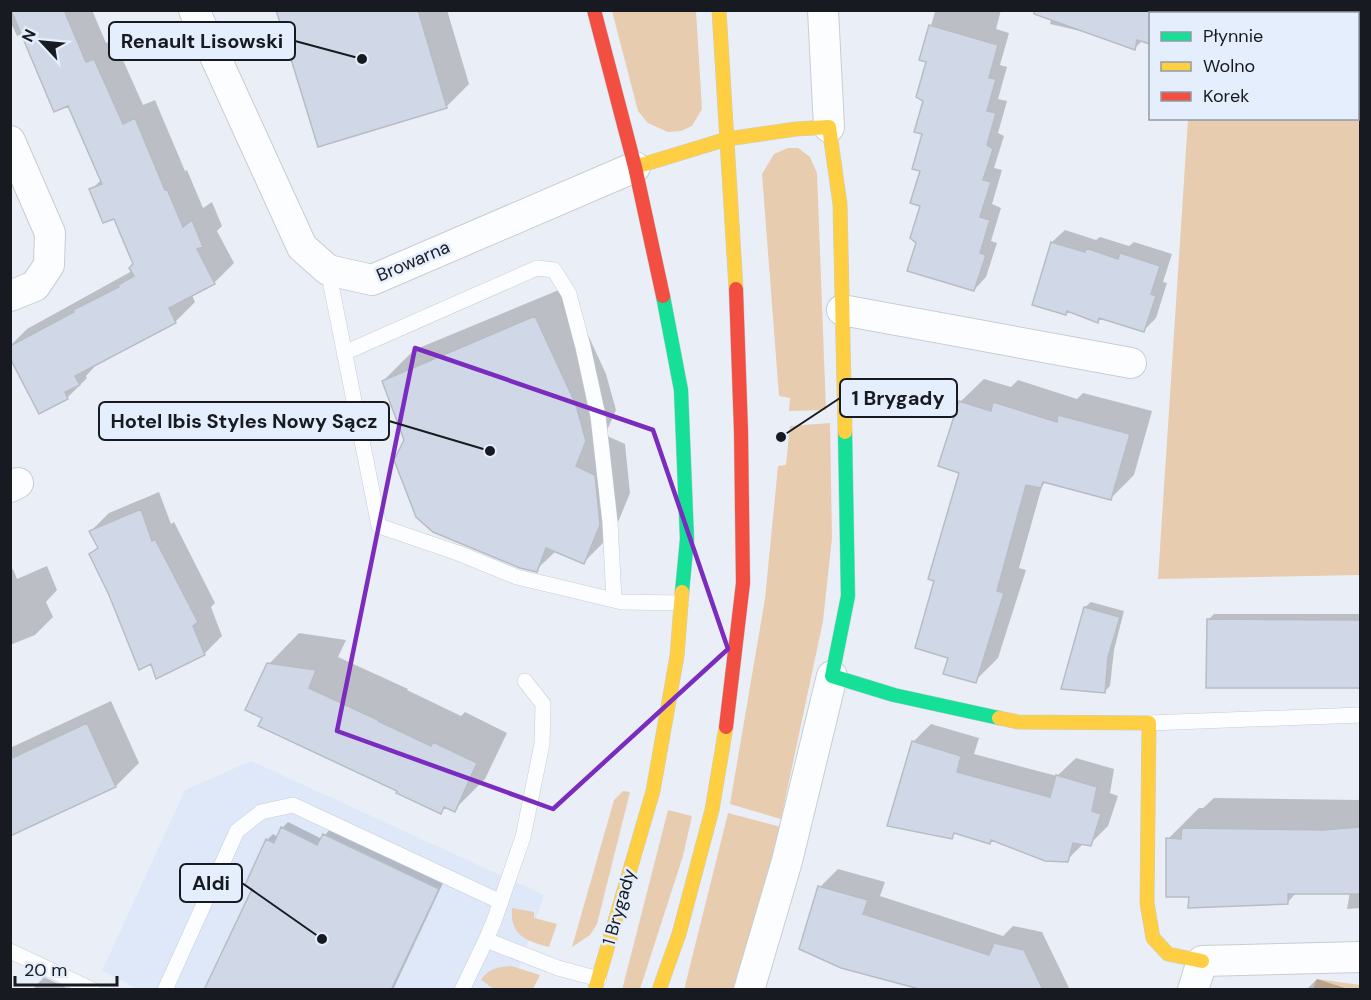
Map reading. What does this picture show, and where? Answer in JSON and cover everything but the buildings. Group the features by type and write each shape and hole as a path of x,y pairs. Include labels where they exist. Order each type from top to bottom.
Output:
{"street":[{"name":"Browarna","path":"194,10 302,247 328,270 372,280 635,167"},
{"name":"1 Brygady","path":"594,10 635,167 681,390 687,539 677,656 652,791 597,984"},
{"path":"659,990 679,934 712,810 731,696 743,583 741,409 728,139 719,10"},
{"path":"749,990 787,861 832,676 848,596 840,204 828,127 823,10"},
{"path":"635,167 728,139 796,129 828,127"},
{"path":"10,141 50,233 49,265 35,285 10,296"},
{"path":"842,310 1131,363"},
{"path":"832,676 894,695 1018,722 1149,723 1147,903 1153,938 1168,954 1202,961 1360,957"},
{"path":"1193,990 1202,961"}],"lane":[{"path":"344,353 537,268 554,270 568,294 583,347 598,417 610,522 614,600"},
{"path":"328,270 379,526 458,553 517,577 614,600 681,603"},
{"path":"462,990 486,940 523,837 542,744 543,704 525,681"},
{"path":"1149,723 1360,715"},
{"path":"165,990 237,831 261,812 293,805 501,902"},
{"path":"486,940 597,984"},
{"path":"10,951 93,990"}],"highlighted area":[{"path":"415,348 653,430 728,649 553,809 337,731"}],"shaded area":[{"path":"612,11 696,11 702,109 692,126 681,131 668,132 648,123 638,111"},
{"path":"1360,11 1360,575 1158,579 1188,120 1359,120 1359,12 1210,12"},
{"path":"788,148 798,148 810,157 817,173 826,410 789,411 790,398 779,396 762,174 774,154"},
{"path":"830,423 832,538 823,621 781,819 730,804 765,599 778,466 786,465 790,426"},
{"path":"251,761 544,895 512,989 140,990 102,971 185,790"},
{"path":"623,791 630,792 597,924 590,935 572,947 614,800"},
{"path":"668,810 692,816 683,856 640,989 622,990"},
{"path":"728,813 785,828 736,989 684,990"},
{"path":"512,908 534,912 534,918 557,924 549,947 521,936 514,925"},
{"path":"511,966 540,975 533,989 494,989 481,980 494,969"},
{"path":"1317,979 1360,985 1360,989 1313,989"}],"traffic: fast":[{"path":"663,296 681,390 687,539 682,592"},
{"path":"845,432 848,596 832,676 894,695 999,718"}],"traffic: slow":[{"path":"719,10 736,289"},
{"path":"635,167 727,139 796,129 829,127 840,204 845,432"},
{"path":"595,990 653,791 677,656 682,592"},
{"path":"999,718 1018,722 1149,723 1147,903 1153,938 1168,954 1202,961"},
{"path":"659,990 679,934 712,810 726,727"}],"traffic: jam":[{"path":"594,10 635,167 663,296"},
{"path":"726,727 743,583 736,289"}],"place":[{"name":"Renault Lisowski","path":"362,59"},
{"name":"1 Brygady","path":"781,437"},
{"name":"Hotel Ibis Styles Nowy Sącz","path":"490,451"},
{"name":"Aldi","path":"322,939"}]}
